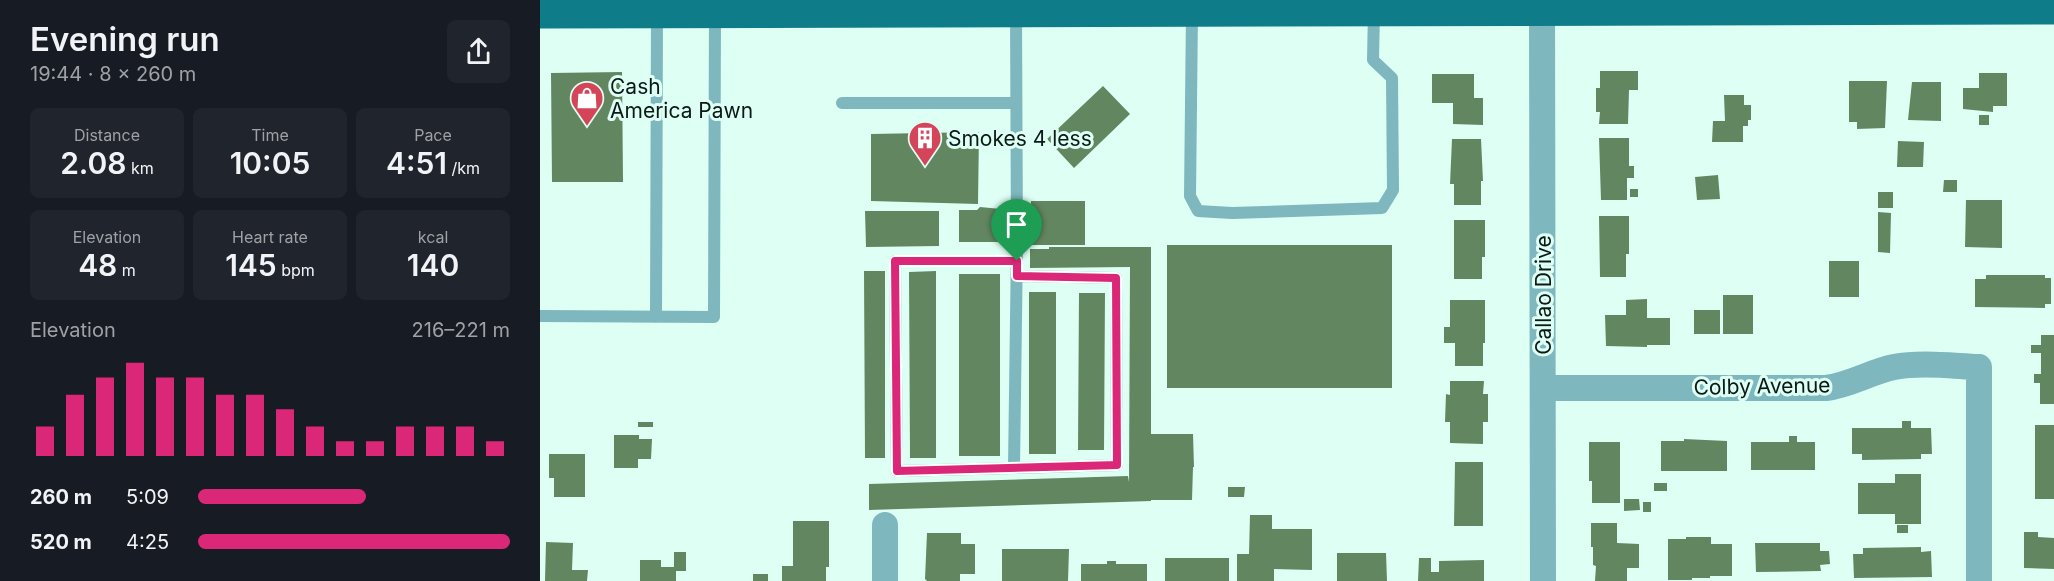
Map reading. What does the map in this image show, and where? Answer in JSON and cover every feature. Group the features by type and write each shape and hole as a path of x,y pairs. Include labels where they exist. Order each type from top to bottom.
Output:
{"main road":[{"path":"540,12 667,8 715,12 1192,11 1374,10 1542,5 1918,4 2005,4 2054,9"}],"street":[{"name":"Callao Drive","path":"1542,5 1543,581"},
{"name":"Colby Avenue","path":"1543,388 1826,388 1896,367 1979,367 1979,581"},
{"path":"885,525 885,581"}],"lane":[{"path":"656,317 667,8"},
{"path":"1192,11 1190,196 1198,211 1232,213 1382,208 1393,190 1392,78 1373,60 1374,10"},
{"path":"1014,468 1017,276 1016,11"},
{"path":"540,316 714,317 715,12"},
{"path":"842,103 1016,103"},
{"path":"1017,261 895,261 897,471 1117,465 1116,278 1017,276"}],"building":[{"path":"1600,71 1638,71 1638,90 1629,90 1628,124 1599,124 1600,112 1596,112 1596,88 1600,88"},
{"name":"Cash America Pawn","path":"622,72 623,182 552,182 551,73"},
{"path":"1979,73 2007,73 2007,106 1993,106 1993,112 1963,109 1963,88 1979,88"},
{"path":"1432,74 1474,74 1474,98 1483,98 1483,125 1453,124 1453,103 1432,103"},
{"path":"1849,81 1887,81 1885,128 1857,129 1857,122 1849,122"},
{"path":"1912,82 1941,82 1941,121 1908,120"},
{"path":"1103,86 1130,114 1074,168 1047,139"},
{"path":"1724,95 1744,95 1744,105 1751,105 1751,120 1748,120 1748,126 1743,126 1743,142 1712,142 1713,121 1725,121"},
{"path":"1979,115 1989,115 1989,125 1979,125"},
{"name":"Smokes 4 less","path":"979,132 978,204 871,201 871,134"},
{"path":"1599,138 1629,138 1629,166 1634,166 1634,178 1627,178 1627,200 1601,200"},
{"path":"1452,139 1481,139 1483,181 1481,181 1481,205 1454,205 1454,184 1450,184"},
{"path":"1898,141 1924,142 1923,167 1897,167"},
{"path":"1718,175 1720,199 1697,200 1695,177"},
{"path":"1944,180 1957,180 1957,192 1943,192"},
{"path":"1630,189 1638,189 1638,197 1630,197"},
{"path":"1878,192 1893,192 1893,208 1878,208"},
{"path":"1966,200 2002,200 2002,248 1965,247"},
{"path":"1031,201 1085,201 1085,245 1031,245"},
{"path":"980,207 1001,209 1001,242 959,242 959,210 977,210"},
{"path":"865,211 939,211 939,246 866,247"},
{"path":"1878,212 1891,213 1890,253 1878,252"},
{"path":"1599,216 1629,216 1629,254 1626,254 1626,277 1600,277"},
{"path":"1454,220 1485,220 1485,257 1482,257 1482,279 1454,279"},
{"path":"1167,245 1392,245 1392,388 1167,388"},
{"path":"1049,247 1151,247 1151,434 1193,434 1192,500 869,510 869,484 1128,476 1129,482 1130,267 1030,268 1030,249 1049,249"},
{"path":"1829,261 1859,261 1859,297 1829,297"},
{"path":"864,271 885,271 885,458 865,458"},
{"path":"936,271 936,458 910,458 909,272"},
{"path":"959,274 1000,274 1000,456 959,456"},
{"path":"1986,275 2045,275 2045,278 2051,278 2051,304 2045,304 2045,308 1975,307 1975,279 1986,279"},
{"path":"1029,292 1056,292 1056,454 1029,454"},
{"path":"1079,293 1105,293 1104,450 1078,450"},
{"path":"1723,295 1753,295 1753,334 1723,334"},
{"path":"1647,299 1647,318 1670,318 1670,345 1606,346 1605,315 1626,315 1626,300"},
{"path":"1450,300 1485,300 1483,366 1455,366 1455,343 1444,343 1444,327 1450,327"},
{"path":"1694,310 1720,310 1720,334 1694,334"},
{"path":"2041,335 2054,335 2054,404 2040,404 2040,383 2034,383 2034,374 2041,374 2041,353 2031,353 2031,345 2041,345"},
{"path":"1450,381 1484,381 1483,394 1488,394 1488,422 1483,422 1483,444 1450,443 1450,422 1445,422 1446,394 1450,395"},
{"path":"1902,421 1911,421 1911,428 1931,428 1932,454 1921,454 1921,459 1862,460 1862,454 1852,454 1852,428 1902,428"},
{"path":"638,422 653,422 653,427 638,427"},
{"path":"2035,425 2054,425 2054,499 2035,499"},
{"path":"614,435 639,435 639,439 652,439 651,459 638,459 638,468 614,468"},
{"path":"1789,436 1797,436 1797,442 1815,442 1815,470 1751,470 1751,442 1789,442"},
{"path":"1684,439 1727,441 1727,471 1661,471 1661,441 1684,441"},
{"path":"1589,442 1620,442 1620,503 1592,503 1592,481 1589,481"},
{"path":"549,454 585,454 585,497 554,497 554,478 549,478"},
{"path":"1455,462 1483,462 1483,526 1454,526"},
{"path":"1895,474 1921,474 1921,524 1895,524 1895,514 1858,514 1858,483 1895,483"},
{"path":"1654,483 1667,483 1667,491 1654,491"},
{"path":"1228,487 1245,487 1244,497 1228,497"},
{"path":"1624,499 1639,499 1640,510 1624,511"},
{"path":"1643,502 1651,502 1651,512 1643,512"},
{"path":"1250,515 1272,515 1272,529 1312,529 1312,570 1274,569 1274,581 1237,581 1237,554 1249,554"},
{"path":"793,521 829,521 829,567 826,567 826,581 782,581 782,566 793,566"},
{"path":"1591,523 1617,523 1617,543 1639,544 1639,568 1627,568 1627,581 1595,581 1596,566 1593,565"},
{"path":"1897,525 1908,525 1908,533 1897,533"},
{"path":"2024,532 2038,532 2038,537 2054,538 2054,569 2024,568"},
{"path":"927,533 961,533 961,544 975,544 975,574 960,574 960,581 927,581 925,579"},
{"path":"1686,537 1711,537 1711,544 1732,544 1732,576 1668,580 1668,539 1686,539"},
{"path":"546,542 573,543 572,570 588,570 587,581 545,581"},
{"path":"1755,543 1820,543 1820,551 1829,551 1830,564 1820,565 1821,571 1756,572"},
{"path":"1921,547 1921,552 1931,551 1932,577 1854,578 1853,554 1863,554 1863,548"},
{"path":"1002,549 1069,549 1068,581 1002,581"},
{"path":"674,552 686,552 686,571 676,571 676,581 640,581 640,560 661,560 661,567 674,567"},
{"path":"1337,553 1386,553 1387,581 1337,581"},
{"path":"1165,558 1229,558 1229,581 1165,581"},
{"path":"1419,558 1431,558 1431,572 1439,572 1439,561 1484,560 1484,581 1418,581"},
{"path":"1107,561 1116,561 1116,564 1147,564 1147,581 1081,581 1081,564 1107,564"},
{"path":"753,574 768,574 768,581 753,581"}],"place":[{"name":"Cash America Pawn","path":"587,127"},
{"name":"Smokes 4 less","path":"925,167"}],"route":[{"path":"895,261 1017,261 1017,276 1116,278 1117,465 897,471 895,261"}]}
